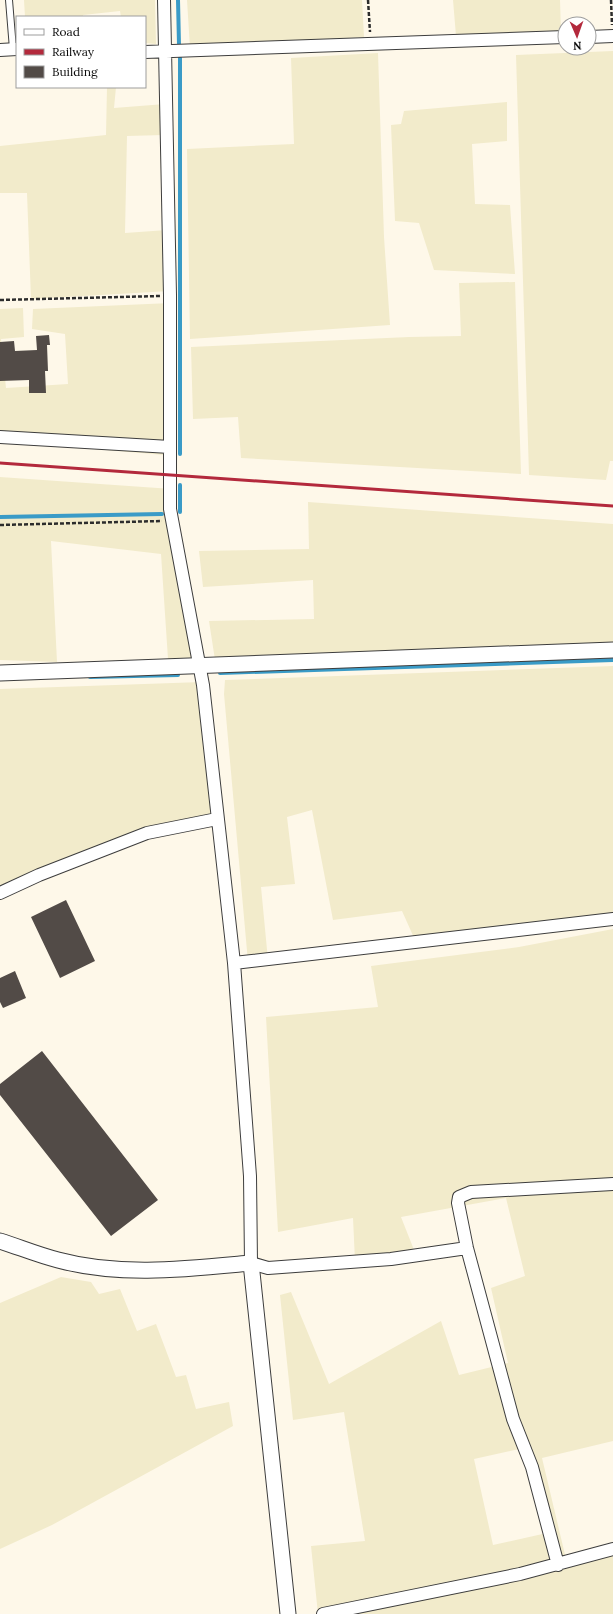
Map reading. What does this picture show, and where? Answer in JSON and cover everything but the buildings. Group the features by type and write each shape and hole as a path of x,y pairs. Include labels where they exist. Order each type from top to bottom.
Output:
{"street":[{"path":"164,0 170,295 170,509 203,685 234,963 250,1176 251,1263 288,1614"},
{"path":"597,37 613,36"},
{"path":"146,52 557,38"},
{"path":"0,50 15,49"},
{"path":"0,437 170,446"},
{"path":"0,673 613,650"},
{"path":"0,893 39,875 147,833 217,819"},
{"path":"234,963 613,919"},
{"path":"558,1565 532,1467 513,1419 467,1248 458,1203 459,1197 471,1192 599,1186 613,1184"},
{"path":"0,1241 57,1260 85,1266 152,1270 251,1263 268,1268 276,1268 391,1259 467,1248"},
{"path":"323,1614 520,1574 613,1549"}],"lane":[{"path":"9,0 15,49"}],"path":[{"path":"368,0 371,45"},
{"path":"611,0 613,36"},
{"path":"0,300 170,295"},
{"path":"0,525 172,521"}],"shaded area":[{"path":"24,0 155,0 156,44 146,43 146,16 121,16 120,11 83,16 25,16"},
{"path":"187,0 362,0 364,37 190,48"},
{"path":"453,0 560,0 560,16 557,16 557,32 456,36"},
{"path":"613,51 613,461 610,461 606,480 529,475 516,55 557,53 557,56 597,56 597,52"},
{"path":"378,53 384,237 390,325 190,339 187,149 294,144 291,58"},
{"path":"107,88 116,88 114,108 165,104 164,135 127,136 125,233 167,230 170,291 31,299 27,193 0,193 0,146 106,135"},
{"path":"507,102 507,141 472,144 475,204 510,205 515,274 434,270 419,223 395,221 391,125 401,124 404,111"},
{"path":"515,282 521,474 241,458 238,417 193,419 191,347 461,336 459,283"},
{"path":"171,303 176,456 0,441 0,309 23,308 24,337 1,339 6,388 68,384 65,334 32,329 33,309"},
{"path":"0,477 172,489 202,661 168,659 161,554 51,541 57,662 0,660"},
{"path":"308,502 613,524 613,645 215,660 209,621 314,619 313,580 203,587 199,551 309,549"},
{"path":"613,666 613,913 415,940 402,911 333,920 312,810 287,817 295,884 261,887 268,960 248,962 224,694 225,680"},
{"path":"202,682 211,821 42,868 0,886 0,689"},
{"path":"613,929 613,1441 542,1458 566,1559 613,1549 613,1614 318,1614 311,1546 365,1541 344,1412 293,1420 280,1295 291,1292 329,1384 441,1321 459,1375 508,1363 491,1288 525,1276 506,1198 401,1217 418,1260 355,1261 353,1218 278,1232 266,1017 378,1007 371,966 519,947","holes":["528,1447 547,1533 493,1545 474,1459"]},
{"path":"61,1277 91,1282 99,1294 120,1289 137,1331 156,1324 176,1377 186,1375 196,1409 229,1402 233,1426 52,1525 0,1549 0,1303"}],"waterway":[{"path":"178,0 179,45"},
{"path":"180,58 180,454"},
{"path":"180,485 180,512"},
{"path":"0,517 162,514"},
{"path":"220,673 613,660"},
{"path":"90,677 178,675"}],"railway":[{"path":"0,463 613,506"}]}
